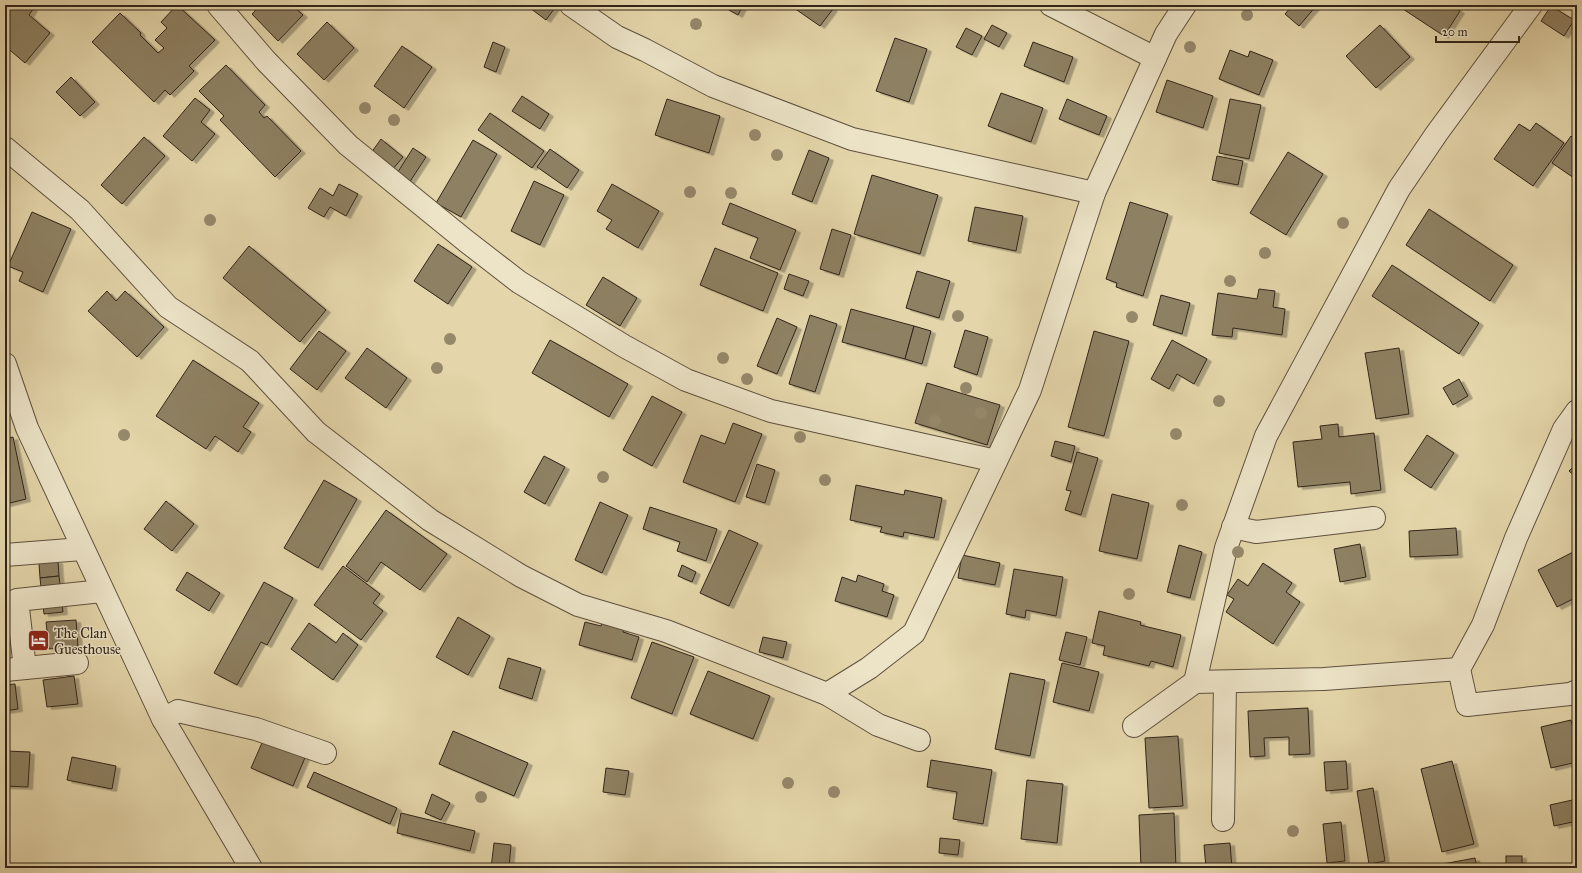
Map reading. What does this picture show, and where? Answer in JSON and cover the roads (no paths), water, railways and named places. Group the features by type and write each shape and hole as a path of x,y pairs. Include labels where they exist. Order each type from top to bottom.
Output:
{"street":[{"path":"218,5 266,61 348,145 466,241 520,282 624,346 686,380 771,411 996,461"},
{"path":"571,5 617,38 645,50 713,86 852,139 1094,193"},
{"path":"1051,5 1155,58"},
{"path":"827,694 869,668 914,633 1030,390 1094,193 1166,34 1185,5"},
{"path":"1195,682 1226,548 1266,436 1399,189 1437,133 1530,5"},
{"path":"5,148 80,210 168,307 250,360 316,432 430,520 521,576 578,605 666,631 827,694 878,725 919,740"},
{"path":"5,364 27,428 82,549 163,719 251,868"},
{"path":"1577,411 1564,429 1516,538 1483,625 1459,669 1468,705 1570,694 1577,691"},
{"path":"1233,527 1256,532 1374,518"},
{"path":"5,555 82,549"},
{"path":"77,663 15,669 17,600 102,591"},
{"path":"1134,726 1195,682 1324,679 1459,669"},
{"path":"1223,820 1225,682"},
{"path":"163,719 178,711 256,728 325,753"}],"place":[{"name":"The Clan Guesthouse","path":"38,641"}]}
